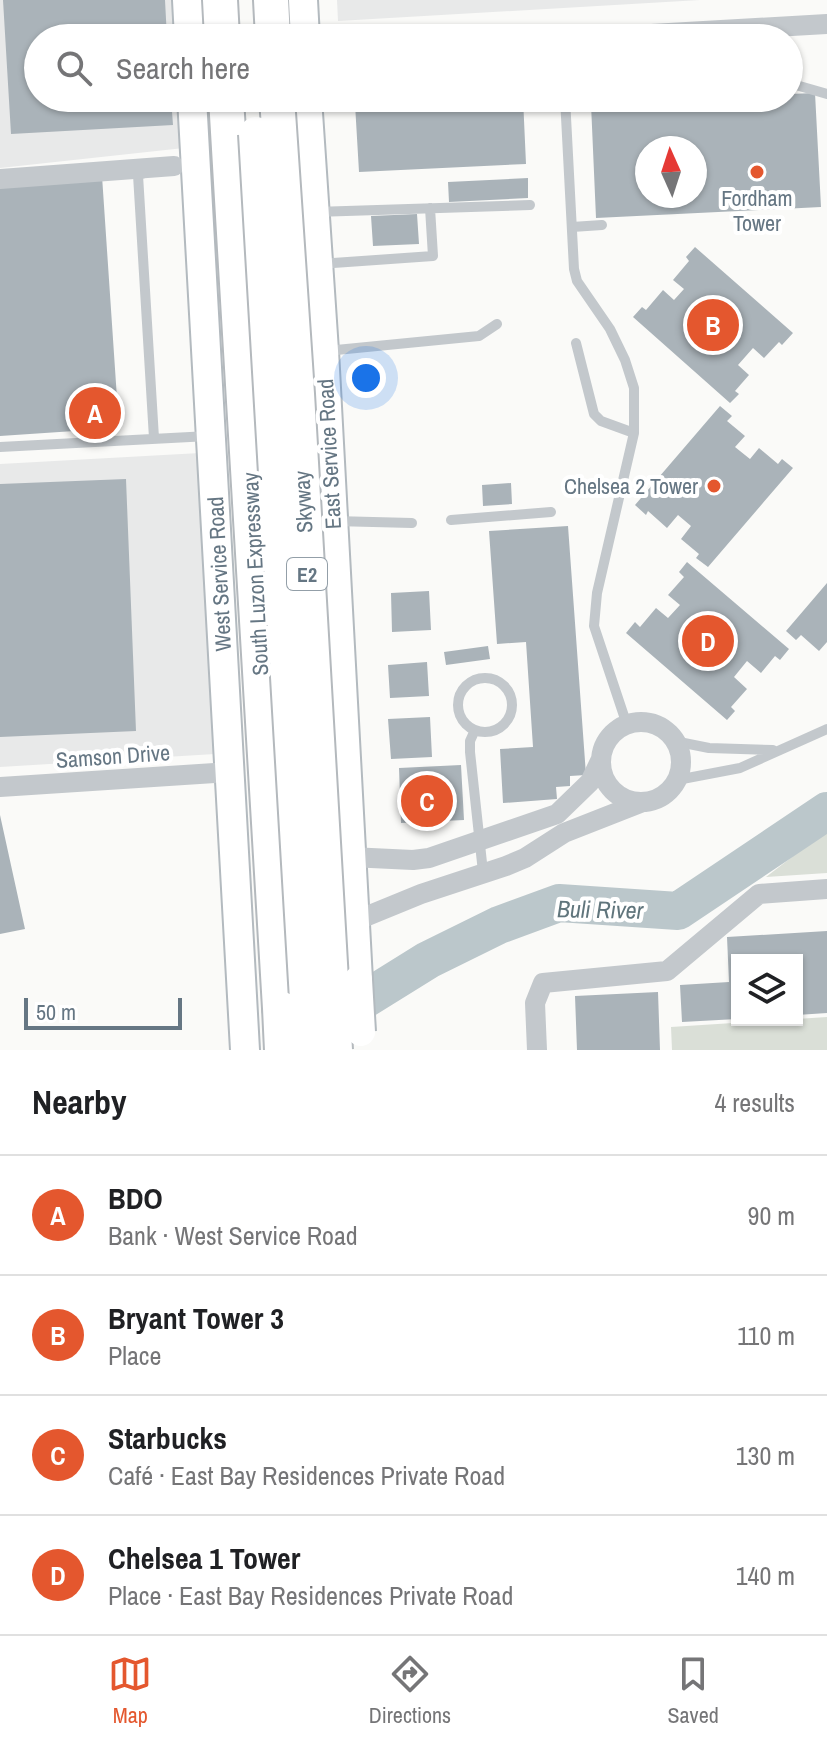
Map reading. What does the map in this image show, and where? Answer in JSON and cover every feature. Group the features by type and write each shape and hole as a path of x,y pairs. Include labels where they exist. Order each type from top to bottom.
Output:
{"highway":[{"path":"220,0 221,24"},
{"path":"248,0 250,24"},
{"path":"271,0 272,24"},
{"path":"279,0 281,24"},
{"name":"South Luzon Expressway","path":"227,112 282,1050"},
{"name":"Skyway","path":"255,112 341,1045"},
{"name":"Skyway","path":"289,112 341,1045"},
{"name":"E2","path":"290,112 303,209 344,920 347,985 341,1045"}],"main road":[{"path":"187,0 188,24"},
{"path":"303,0 304,24"},
{"name":"West Service Road","path":"190,112 185,163 211,435 245,1047"},
{"name":"East Service Road","path":"303,209 319,264 350,857 344,920"}],"street":[{"path":"803,25 827,24"},
{"path":"0,179 185,163"},
{"path":"344,920 525,858 561,824 590,782 609,738 627,725 650,724 662,728 674,741 681,757 677,780 663,796 561,824 413,860 350,857"},
{"path":"601,759 603,776 612,790 626,799 643,802"},
{"name":"Samson Drive","path":"0,787 230,772"},
{"path":"537,1050 535,1003 543,983 667,971 759,894 827,889"}],"lane":[{"path":"803,87 827,94"},
{"path":"566,112 574,269 577,281 610,329 634,388 634,433 597,593 594,626 627,725"},
{"path":"154,438 138,175 185,163"},
{"path":"303,209 530,205"},
{"path":"319,264 433,256 430,208"},
{"path":"572,227 602,225"},
{"path":"324,351 479,336 497,324"},
{"path":"576,343 594,414 601,421 634,433"},
{"path":"0,447 211,435"},
{"path":"451,520 551,512"},
{"path":"333,521 412,523"},
{"path":"477,679 495,679 509,691 513,703 511,715 499,729 487,732 475,730 465,723 459,713 459,695 466,685 477,679"},
{"path":"677,780 740,768 827,729"},
{"path":"475,730 470,746 483,872"},
{"path":"674,741 709,748 779,750"},
{"path":"275,920 344,920"}],"shaded area":[{"path":"0,0 176,0 177,24 24,24 24,112 182,112 184,148 0,168"},
{"path":"337,0 700,0 338,21"},
{"path":"200,453 215,754 0,767 0,464"},
{"path":"827,830 827,873 766,877"},
{"path":"827,1017 827,1050 672,1050 671,1027 731,1023 731,1026 803,1026 803,1019"}],"building":[{"path":"3,0 165,0 166,24 24,24 24,112 172,112 173,125 11,134"},
{"name":"Fordham Tower","path":"803,93 815,93 821,207 596,218 591,112 803,112"},
{"path":"355,112 524,112 526,164 359,172"},
{"path":"102,176 119,428 0,436 0,183"},
{"path":"528,178 528,198 449,202 448,182"},
{"path":"417,214 419,244 373,246 371,216"},
{"path":"695,247 793,333 764,358 753,348 738,365 749,375 735,391 739,394 730,403 633,317 642,307 646,310 663,290 674,300 684,289 673,280 689,261 686,257"},
{"name":"Chelsea 2 Tower","path":"720,406 732,416 727,421 745,436 735,447 750,459 759,448 778,464 782,459 793,468 708,567 696,558 699,554 681,539 691,526 678,515 667,528 648,511 646,515 635,505"},
{"path":"126,479 136,731 0,737 0,484"},
{"path":"511,483 512,504 483,506 482,485"},
{"path":"568,526 586,775 570,776 570,786 556,787 557,799 503,803 500,749 533,747 526,642 497,644 489,531"},
{"path":"687,562 789,649 780,660 775,656 761,673 747,661 734,677 747,689 731,707 735,711 727,720 626,633 635,622 640,627 656,608 668,618 680,605 668,595 684,577 679,572"},
{"path":"827,583 827,642 819,651 801,635 796,640 786,631"},
{"path":"429,591 431,630 392,632 391,593"},
{"path":"488,646 490,659 446,665 444,652"},
{"path":"427,662 429,696 390,698 388,665"},
{"path":"430,717 432,757 391,759 388,719"},
{"path":"461,765 464,820 401,823 399,768"},
{"path":"0,815 25,929 0,934"},
{"path":"827,931 827,1013 803,1015 803,954 731,954 731,1019 682,1022 680,985 729,982 727,937"},
{"path":"658,992 660,1050 577,1050 575,996"}],"waterway":[{"name":"Buli River","path":"330,1021 428,960 499,925 559,903 678,911 827,811"}],"place":[{"name":"Fordham Tower","path":"757,172"},
{"name":"Bryant Tower 3","path":"713,325"},
{"name":"BDO","path":"95,413"},
{"name":"Chelsea 2 Tower","path":"714,486"},
{"name":"Chelsea 1 Tower","path":"708,641"},
{"name":"Starbucks","path":"427,801"}]}
